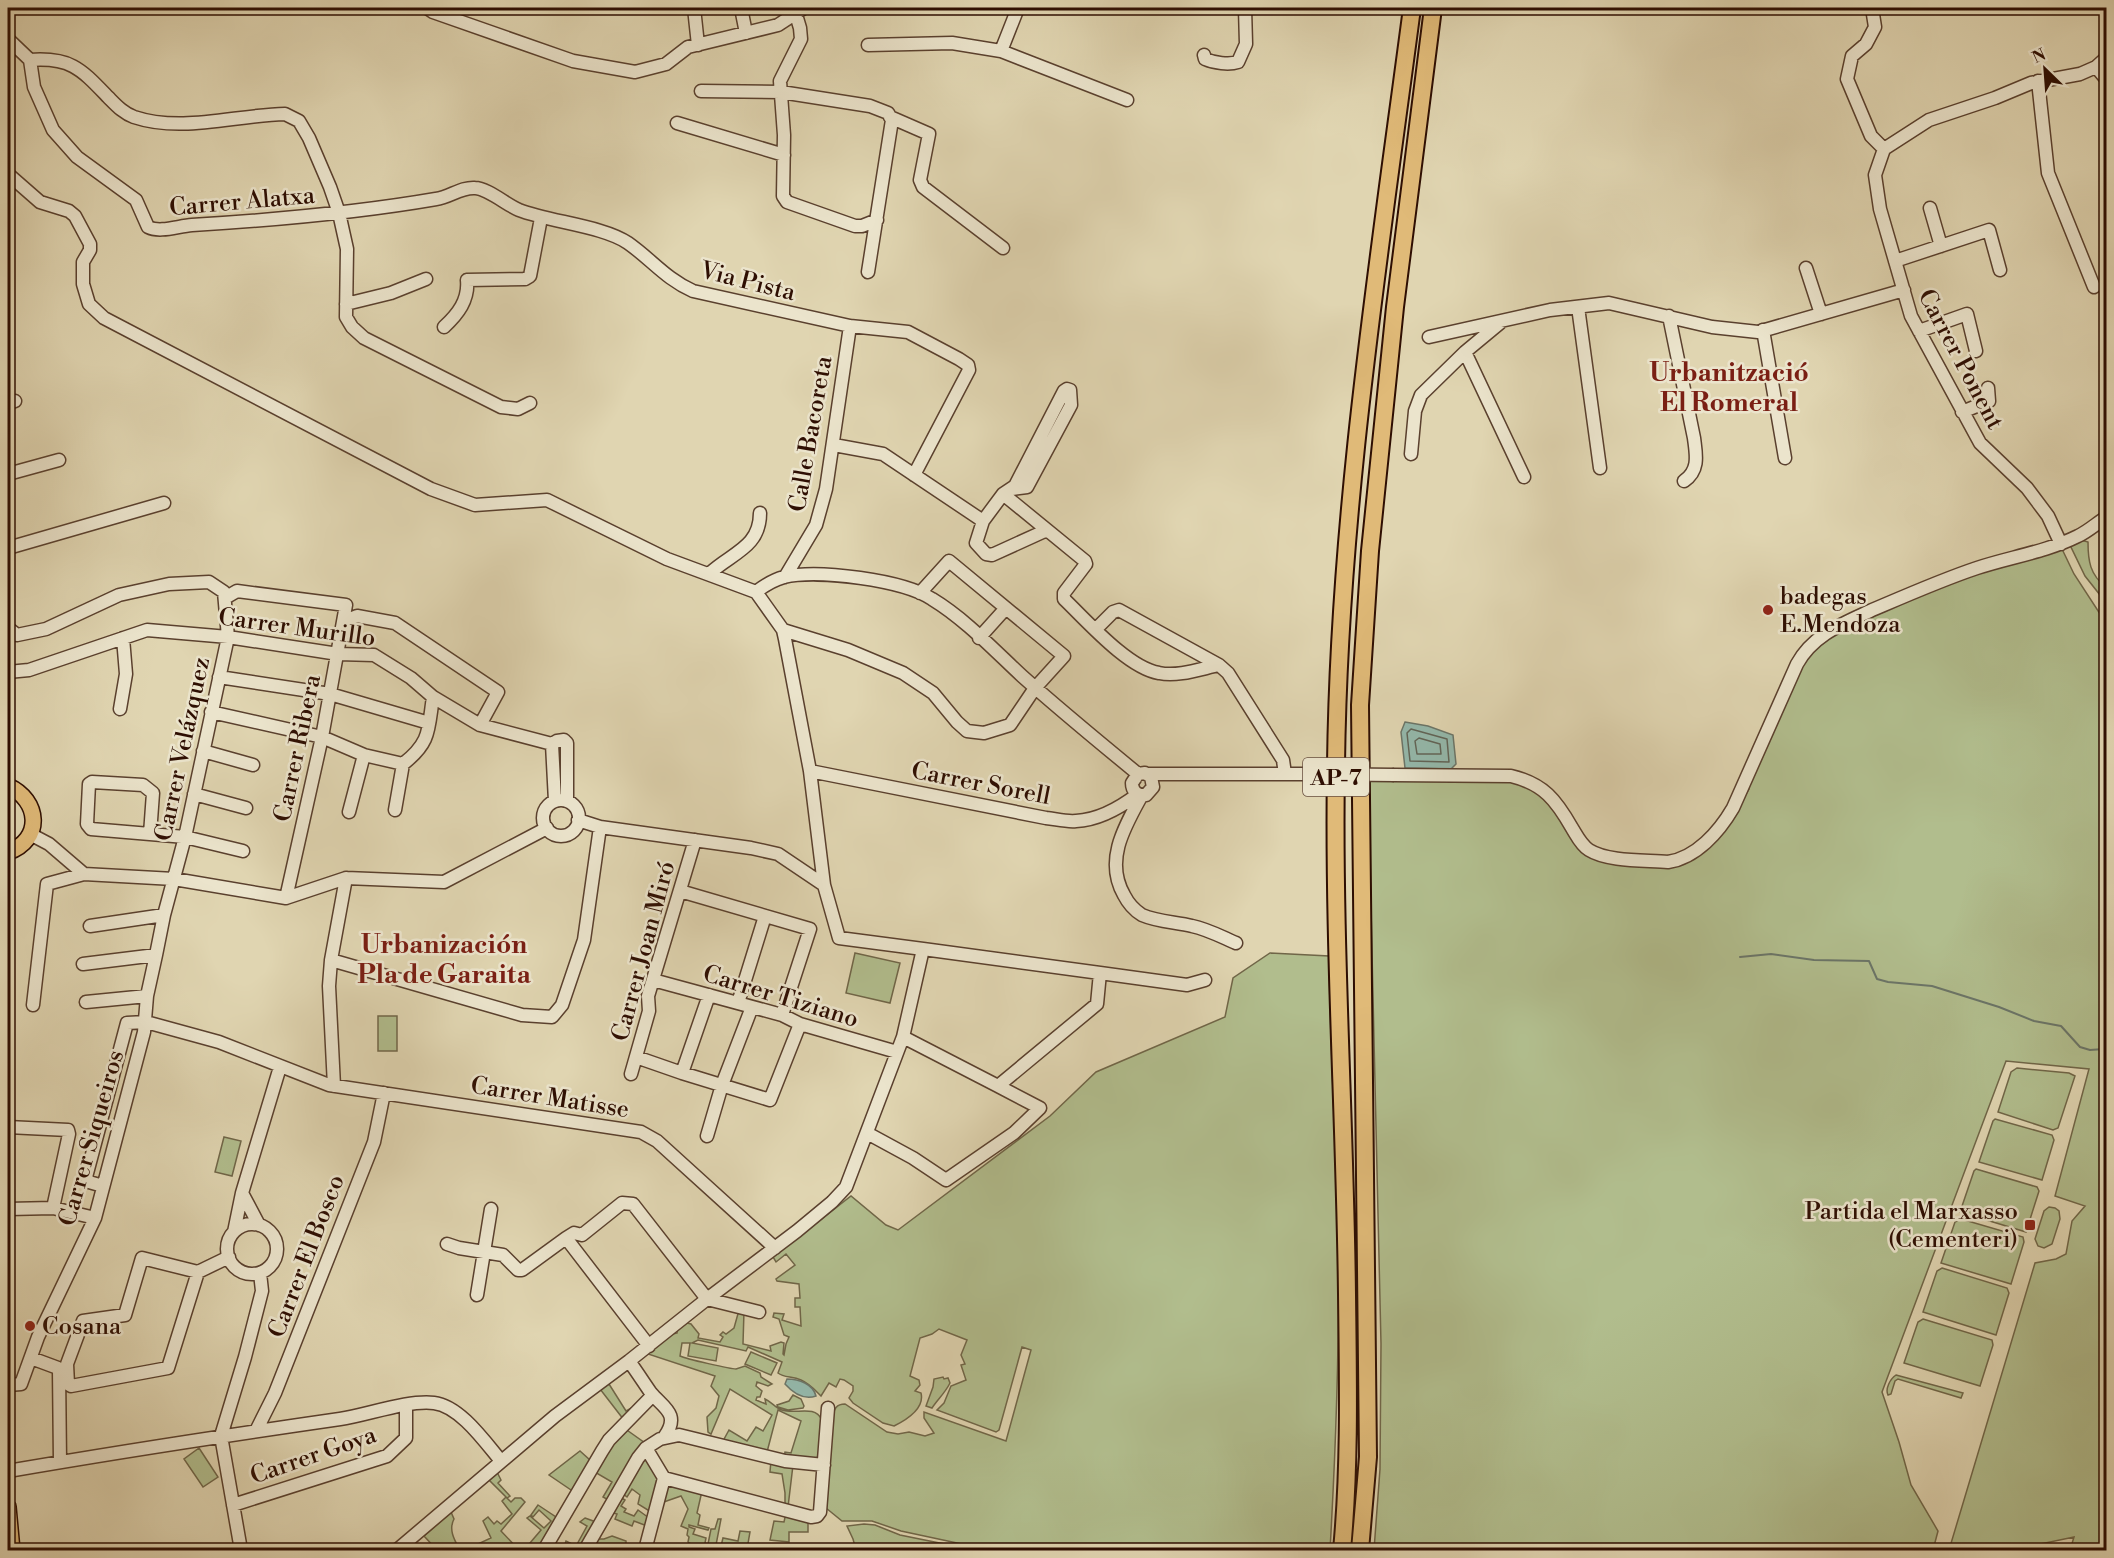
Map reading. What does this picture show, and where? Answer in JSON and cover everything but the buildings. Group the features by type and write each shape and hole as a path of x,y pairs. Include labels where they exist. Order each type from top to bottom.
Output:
{"highway":[{"name":"AP-7","path":"1342,1551 1349,1395 1336,872 1336,764 1340,655 1357,438 1412,8"},
{"name":"AP-7","path":"1360,1551 1368,1457 1360,705 1370,551 1395,307 1433,8"}],"main road":[{"path":"8,785 21,792 28,801 33,823 30,834 12,850 8,864"},
{"path":"8,1507 12,1551"}],"street":[{"path":"427,8 573,61 635,72 666,64 693,46 778,25 798,9"},
{"path":"693,46 694,8"},
{"path":"741,8 746,33"},
{"path":"1002,51 1018,8"},
{"path":"1204,55 1204,59 1210,62 1233,64 1238,62 1246,44 1245,8"},
{"path":"1872,8 1875,27 1866,44 1852,56 1847,79 1870,135 1884,149"},
{"path":"798,9 801,39 780,81 784,155 783,196 787,202 855,226 862,226 877,220"},
{"path":"8,39 30,60 54,60 74,66 87,75 125,113 152,121 179,124 272,114 285,114 299,121 309,138 339,213 347,249 346,317 352,327 364,338 501,407 518,409 530,403"},
{"path":"868,45 951,43 1002,51 1127,99"},
{"path":"1904,290 1880,209 1875,175 1884,149 1929,120 2038,81 2080,74 2096,67 2106,58"},
{"name":"Carrer Alatxa","path":"30,60 34,87 53,130 77,157 136,200 147,227 155,231 176,226 289,219 339,213 438,199 466,188 478,188 505,204 541,218"},
{"path":"2096,67 2106,79"},
{"path":"2038,81 2048,173 2094,287"},
{"path":"701,91 781,92 870,106 888,113 892,120 888,155 868,272"},
{"path":"890,117 929,134 920,180 923,187 1003,248"},
{"path":"677,123 784,155"},
{"path":"8,174 40,202 69,211 75,216 90,244 90,250 83,262 82,284 89,304 104,318 431,489 475,505 547,500 667,559 756,592 783,630 810,771 824,885 839,938 1187,985 1205,980"},
{"path":"1930,208 1941,246"},
{"path":"444,327 465,302 467,280 525,279 530,276 541,218"},
{"name":"Via Pista","path":"541,218 607,233 627,242 675,283 693,291 819,321 908,332 968,365 969,370 914,475"},
{"path":"1895,261 1989,230 2000,270"},
{"path":"1806,267 1821,314"},
{"path":"346,304 391,293 426,279"},
{"name":"Carrer Ponent","path":"1429,337 1551,310 1609,303 1712,327 1758,332 1904,290 1911,316 1980,443 2027,488 2048,516 2061,544"},
{"path":"1578,307 1600,468"},
{"path":"1919,331 1967,314 1977,351"},
{"path":"1669,316 1694,438 1696,464 1692,474 1684,481"},
{"path":"1411,454 1415,411 1421,395 1465,352 1503,320"},
{"name":"Calle Bacoreta","path":"785,577 816,525 829,479 850,326"},
{"path":"1763,330 1785,458"},
{"path":"1465,352 1524,477"},
{"path":"1962,412 1989,401 1988,388"},
{"path":"1010,490 1027,487 1071,405 1070,390 1067,389 1064,392 1010,490 983,521 975,543 986,554 992,555 1047,530"},
{"path":"834,445 883,454 983,521"},
{"path":"8,474 59,460"},
{"path":"1010,490 1047,530 1085,561 1086,564 1064,593 1064,599 1138,666 1159,674 1186,673 1216,663"},
{"path":"8,548 164,503"},
{"path":"709,574 727,558 754,540 759,530 760,513"},
{"path":"1176,774 1153,787 1149,793 1140,794 1133,789 1132,783 1143,774 1176,774 1285,774 1305,774 1511,776 1545,790 1554,798 1578,839 1590,850 1612,857 1676,861 1699,848 1726,820 1797,663 1815,641 1833,629 1897,599 1976,568 2061,544 2080,535 2106,515"},
{"path":"783,630 848,650 903,673 933,693 967,731 984,733 1010,725 1035,688 1064,656 949,561 920,593"},
{"path":"756,592 768,583 785,577 839,576 906,586 932,598 1035,688 1153,780 1153,787"},
{"path":"8,628 17,635 46,629 119,595 169,584 209,582 224,595"},
{"name":"Carrer Ribera","path":"224,595 237,591 346,605 322,737 286,898"},
{"name":"Carrer Velázquez","path":"156,955 185,837 228,637 224,595"},
{"path":"979,638 1006,608"},
{"path":"1096,629 1113,612 1119,610 1216,663 1228,673 1283,760 1285,774"},
{"path":"339,649 352,618 357,616 395,623 498,692 480,725"},
{"name":"Carrer Murillo","path":"8,672 29,670 147,630 339,649 374,655 411,678 433,697 480,725 552,744 564,740 567,743 561,801"},
{"path":"120,709 126,674 123,638"},
{"path":"1197,670 1202,662 1198,653"},
{"path":"219,677 330,694 429,723"},
{"path":"395,810 403,764 425,742 433,697"},
{"path":"211,712 322,737 364,755 403,764"},
{"path":"203,751 253,765"},
{"path":"349,812 364,755"},
{"name":"Carrer Sorell","path":"810,771 1075,822 1098,817 1140,794"},
{"path":"150,834 153,793 149,789 143,785 92,782 89,784 87,824 91,829 185,837 243,851"},
{"path":"194,794 246,808"},
{"path":"1140,794 1126,825 1114,862 1117,880 1133,909 1161,921 1195,926 1236,943"},
{"path":"561,801 577,810 578,820 575,828 564,835 553,834 547,828 543,817 544,811 548,805 561,801"},
{"path":"578,820 600,828 751,848 778,854 824,885"},
{"path":"33,1005 47,884 84,874 174,879 286,898 346,878 444,882 547,828"},
{"path":"331,960 522,1015 552,1017 562,1005 584,940 600,828"},
{"path":"30,834 42,839 84,874"},
{"name":"Carrer Joan Miró","path":"631,1074 649,1011 648,996 695,840"},
{"path":"334,1086 329,986 331,960 346,878"},
{"path":"680,891 810,929 782,1016"},
{"path":"90,927 164,915"},
{"path":"738,1003 765,916"},
{"path":"397,1551 576,1400 775,1248 832,1202 846,1187 903,1037 923,950"},
{"path":"83,964 156,955"},
{"name":"Carrer Siqueiros","path":"8,1385 21,1384 38,1337 95,1218 146,1022 147,996 156,955"},
{"path":"998,1086 1097,1004 1100,974"},
{"name":"Carrer Tiziano","path":"653,980 752,1007 800,1024 897,1052"},
{"path":"682,1073 708,995"},
{"path":"86,1002 147,996"},
{"path":"707,1136 722,1085 752,1007"},
{"path":"103,1186 89,1182 86,1177 127,1023 146,1022"},
{"name":"Carrer Matisse","path":"146,1022 250,1052 280,1067 334,1086 641,1132 657,1141 775,1248"},
{"path":"636,1057 770,1100 800,1024"},
{"path":"867,1133 913,1158 946,1180 1014,1133 1040,1108 903,1037"},
{"path":"234,1232 242,1193 280,1067"},
{"name":"Carrer El Bosco","path":"256,1431 275,1394 374,1142 384,1093"},
{"path":"8,1127 68,1130 53,1208"},
{"path":"242,1193 259,1225 272,1233 277,1243 277,1251 271,1266 251,1274 236,1267 229,1257 229,1239 243,1226 259,1225"},
{"path":"447,1244 503,1255 518,1270 522,1270 574,1233 582,1235 622,1203 633,1204 707,1299 759,1312"},
{"path":"8,1209 53,1208 95,1218"},
{"path":"477,1295 490,1209"},
{"path":"566,1238 649,1346"},
{"path":"198,1272 168,1368 70,1386 68,1384 67,1364 83,1321 125,1315 142,1258 198,1272 229,1257"},
{"path":"241,1551 221,1436 262,1291 260,1272"},
{"path":"31,1358 59,1370 60,1462"},
{"path":"629,1361 653,1395 670,1412 672,1422 665,1436"},
{"path":"544,1551 609,1440 653,1395"},
{"path":"8,1471 221,1436 344,1419 406,1405 434,1403 454,1411 475,1430 501,1461"},
{"name":"Carrer Goya","path":"233,1505 387,1456 405,1438 406,1405"},
{"path":"646,1448 664,1478 811,1517 817,1516 820,1512 828,1408"},
{"path":"585,1551 638,1458 646,1448 665,1436 679,1434 785,1461 824,1465"},
{"path":"645,1551 664,1478"}],"green space":[{"path":"2081,540 2088,542 2093,572 2106,587 2106,607 2085,576 2070,545"},
{"path":"2062,549 2074,574 2106,623 2106,1550 2070,1550 2074,1537 2012,1550 1949,1550 2035,1263 2056,1259 2066,1254 2072,1221 2085,1206 2055,1196 2089,1069 2006,1061 1882,1392 1911,1485 1938,1531 1933,1550 1374,1550 1380,1469 1381,1344 1368,779 1503,780 1526,785 1543,795 1586,853 1663,866 1731,819 1749,789 1746,787 1801,664 1810,650 1840,630 1972,574"},
{"path":"855,953 900,963 890,1003 846,993"},
{"path":"1270,953 1329,956 1338,1273 1337,1392 1330,1550 985,1549 901,1531 872,1521 842,1521 826,1508 831,1420 837,1407 845,1404 887,1432 898,1434 909,1432 925,1436 934,1433 924,1418 924,1412 1006,1441 1031,1350 1022,1347 999,1430 996,1432 937,1410 944,1403 951,1386 966,1380 961,1365 965,1364 961,1355 967,1340 939,1329 920,1338 910,1376 919,1380 920,1385 915,1391 921,1393 920,1404 909,1417 894,1426 883,1423 853,1403 849,1398 853,1386 844,1380 840,1379 836,1387 829,1383 821,1396 804,1382 778,1373 782,1362 748,1347 746,1351 698,1340 692,1343 718,1348 716,1361 688,1356 690,1343 682,1343 680,1356 732,1369 745,1366 760,1373 761,1377 772,1384 768,1386 757,1382 756,1386 762,1391 756,1400 766,1404 765,1399 782,1410 810,1411 819,1415 822,1420 818,1459 784,1457 785,1452 791,1453 801,1421 778,1410 767,1452 723,1441 729,1430 747,1441 756,1427 763,1431 772,1415 730,1389 711,1434 708,1432 707,1417 716,1408 719,1396 711,1386 715,1376 648,1354 665,1338 677,1333 678,1327 683,1322 691,1324 699,1334 698,1338 720,1342 723,1337 720,1335 723,1332 726,1334 734,1328 739,1310 744,1311 743,1344 771,1351 770,1346 781,1342 784,1343 784,1355 789,1337 784,1335 779,1319 773,1317 774,1313 784,1314 782,1320 801,1326 800,1307 795,1307 795,1298 800,1298 799,1284 777,1281 776,1279 795,1265 786,1254 776,1262 773,1257 851,1196 886,1225 898,1230 1050,1116 1096,1072 1225,1017 1233,978"},
{"path":"378,1016 397,1016 397,1051 378,1051"},
{"path":"2017,1068 2069,1073 2075,1076 2058,1128 2053,1130 1998,1112 2011,1072"},
{"path":"1995,1119 2052,1135 2054,1140 2042,1180 1979,1162"},
{"path":"224,1137 241,1141 232,1176 215,1172"},
{"path":"1976,1169 2037,1187 2039,1191 2026,1232 1960,1212"},
{"path":"2049,1207 2059,1211 2060,1219 2052,1244 2044,1248 2038,1246 2035,1239 2044,1211"},
{"path":"1961,1219 2023,1237 2024,1242 2011,1284 1941,1263 1955,1222"},
{"path":"1942,1268 2007,1288 2009,1293 1996,1335 1923,1312 1937,1271"},
{"path":"1923,1319 1992,1340 1993,1345 1980,1386 1904,1363 1918,1322"},
{"path":"751,1352 777,1363 771,1375 745,1364"},
{"path":"1896,1375 1963,1393 1961,1398 1898,1379 1895,1381 1891,1394 1888,1395 1889,1384"},
{"path":"948,1378 950,1383 948,1387 932,1408 926,1406 934,1379"},
{"path":"609,1384 626,1411 641,1403 624,1420 600,1389"},
{"path":"793,1395 801,1399 803,1408 788,1410 778,1407 777,1405 789,1401"},
{"path":"624,1428 645,1443 610,1501 603,1497 612,1482 593,1471"},
{"path":"199,1448 218,1477 203,1487 184,1459"},
{"path":"580,1451 591,1461 574,1492 549,1475"},
{"path":"645,1456 658,1476 651,1512 638,1504 640,1495 632,1489 627,1497 622,1493"},
{"path":"771,1460 793,1465 788,1507 785,1506 782,1474 770,1472"},
{"path":"497,1472 501,1480 498,1483 510,1496 507,1498 511,1502 515,1498 521,1498 525,1502 501,1531 519,1550 465,1550 491,1538 483,1521 488,1517 494,1524 497,1521 501,1524 512,1514 502,1501 506,1497 488,1479"},
{"path":"672,1485 702,1491 697,1513 700,1515 698,1525 709,1528 708,1530 689,1525 689,1527 695,1529 693,1534 706,1538 705,1543 708,1544 711,1529 715,1529 718,1519 721,1519 716,1545 721,1546 723,1538 738,1541 740,1531 750,1532 747,1549 760,1550 691,1550 694,1546 688,1542 688,1529 681,1526 688,1509 681,1496 661,1503 668,1487"},
{"path":"620,1497 625,1500 621,1506 626,1509 624,1512 634,1516 638,1510 649,1518 647,1526 634,1521 632,1526 615,1519 617,1514 613,1513"},
{"path":"538,1505 559,1519 541,1550 524,1550 541,1530 527,1518 530,1516 544,1528 551,1521 539,1510 533,1517 531,1515"},
{"path":"451,1512 454,1519 453,1535 460,1550 437,1550 424,1536"},
{"path":"786,1513 808,1519 808,1532 789,1532 789,1542 770,1540 774,1521 784,1522"},
{"path":"585,1518 596,1522 581,1550 577,1550 565,1544 566,1541 576,1546 587,1526 580,1522"},
{"path":"875,1525 900,1535 974,1550 856,1550 847,1526"},
{"path":"612,1536 635,1546 635,1550 612,1545 610,1550 591,1547 596,1539"}],"water":[{"path":"1405,722 1428,726 1453,735 1456,764 1451,769 1405,768 1401,732"},
{"path":"787,1379 805,1383 812,1388 816,1396 807,1397 795,1393 785,1384"}],"waterway":[{"path":"1740,957 1771,954 1814,960 1869,961 1877,979 1932,986 1999,1007 2034,1021 2061,1026 2080,1047 2106,1051"}],"place":[{"name":"badegas E.Mendoza","path":"1768,610"},
{"name":"Partida el Marxasso (Cementeri)","path":"2030,1225"},
{"name":"Cosana","path":"30,1326"}],"district":[{"name":"Urbanització El Romeral","path":"1729,387"},
{"name":"Urbanización Pla de Garaita","path":"444,959"}]}
